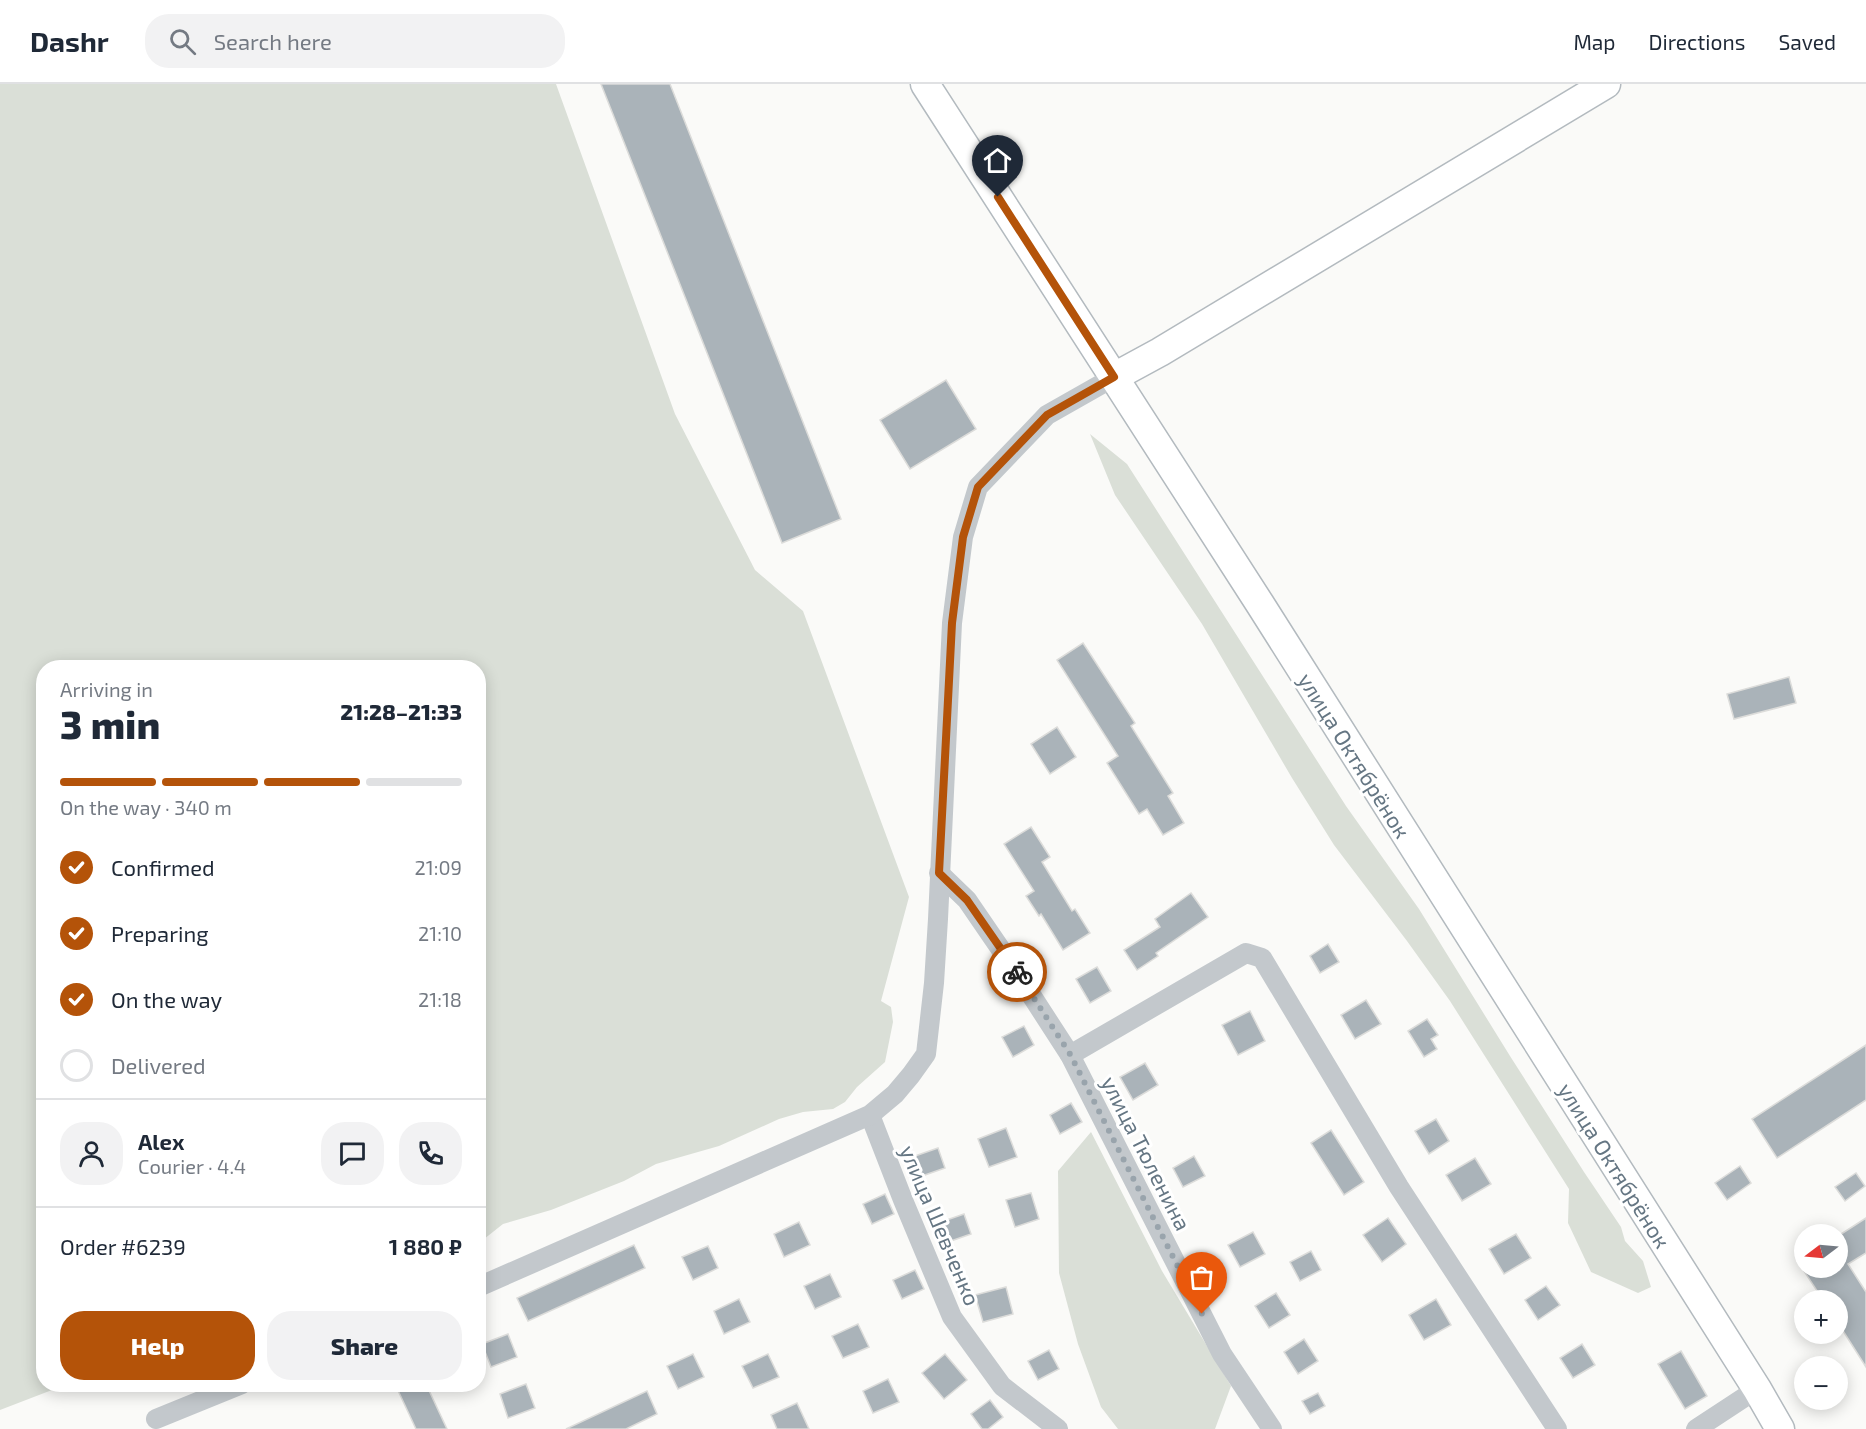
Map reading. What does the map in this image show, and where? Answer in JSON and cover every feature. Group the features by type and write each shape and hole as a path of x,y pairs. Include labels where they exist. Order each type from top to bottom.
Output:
{"street":[{"name":"улица Октябрёнок","path":"925,84 1114,377 1757,1389 1780,1429"},
{"path":"486,1283 870,1115 895,1094 926,1054 934,983 952,623 963,537 978,487 1047,415 1171,346 1606,84"},
{"name":"улица Тюленина","path":"939,873 967,900 1070,1054 1222,1354 1272,1429"},
{"path":"1070,1054 1246,953 1262,958 1399,1187 1557,1429"},
{"name":"улица Шевченко","path":"870,1115 952,1317 1002,1386 1058,1429"},
{"path":"1696,1429 1757,1389"},
{"path":"156,1419 222,1392"}],"shaded area":[{"path":"0,84 556,84 675,414 755,570 803,611 909,897 881,1001 891,1007 893,1022 885,1062 857,1087 845,1102 833,1109 803,1112 779,1119 719,1146 656,1164 624,1181 551,1210 503,1224 486,1237 486,660 36,660 36,1392 47,1392 0,1410"},
{"path":"1090,434 1127,464 1346,806 1419,909 1510,1056 1621,1227 1625,1241 1643,1261 1651,1287 1638,1293 1591,1272 1568,1223 1569,1189 1450,1001 1334,845 1202,624 1115,495"},
{"path":"1091,1132 1162,1271 1231,1386 1215,1429 1118,1429 1101,1407 1078,1344 1059,1273 1058,1171"}],"building":[{"path":"601,84 670,84 841,519 782,543"},
{"path":"946,380 976,429 910,469 880,420"},
{"path":"1083,643 1135,723 1131,726 1173,793 1168,796 1184,823 1163,835 1147,809 1139,814 1107,763 1118,756 1057,660"},
{"path":"1789,677 1796,703 1734,719 1727,694"},
{"path":"1057,727 1076,757 1050,774 1031,744"},
{"path":"1031,827 1050,857 1042,862 1072,911 1075,909 1090,933 1063,950 1041,914 1039,916 1026,896 1034,891 1004,844"},
{"path":"1191,893 1208,917 1156,953 1158,956 1137,970 1124,950 1160,927 1155,919"},
{"path":"1328,944 1339,962 1320,973 1310,956"},
{"path":"1097,967 1111,991 1090,1003 1076,979"},
{"path":"1366,1000 1381,1024 1355,1039 1341,1015"},
{"path":"1250,1011 1265,1041 1238,1055 1222,1025"},
{"path":"1427,1019 1438,1035 1431,1039 1437,1049 1424,1057 1408,1031"},
{"path":"1024,1026 1034,1045 1013,1057 1002,1037"},
{"path":"1866,1045 1866,1100 1777,1158 1752,1119"},
{"path":"1145,1063 1158,1085 1133,1100 1120,1077"},
{"path":"1071,1103 1082,1122 1060,1134 1050,1115"},
{"path":"1436,1119 1449,1141 1429,1154 1415,1131"},
{"path":"1006,1128 1017,1157 989,1167 978,1139"},
{"path":"1331,1130 1364,1182 1344,1195 1311,1143"},
{"path":"938,1148 945,1168 922,1176 915,1156"},
{"path":"1194,1156 1205,1176 1183,1187 1173,1168"},
{"path":"1475,1158 1491,1184 1462,1201 1446,1175"},
{"path":"1740,1166 1751,1183 1727,1200 1715,1183"},
{"path":"1856,1173 1865,1186 1845,1201 1835,1187"},
{"path":"1031,1193 1039,1219 1015,1227 1006,1200"},
{"path":"885,1194 894,1214 872,1224 863,1204"},
{"path":"964,1214 971,1234 948,1242 941,1222"},
{"path":"1388,1218 1406,1244 1382,1262 1363,1235"},
{"path":"1866,1218 1866,1253 1848,1264 1848,1230"},
{"path":"799,1222 810,1245 784,1257 774,1234"},
{"path":"1253,1232 1265,1254 1240,1267 1228,1245"},
{"path":"1516,1234 1531,1258 1504,1274 1489,1249"},
{"path":"634,1245 645,1268 528,1321 517,1298"},
{"path":"708,1246 718,1268 693,1280 682,1257"},
{"path":"1311,1251 1321,1270 1300,1281 1290,1262"},
{"path":"1848,1264 1866,1292 1866,1367 1848,1339 1848,1290 1816,1290 1809,1278 1848,1278"},
{"path":"915,1270 924,1289 902,1299 893,1280"},
{"path":"830,1274 841,1297 815,1309 804,1286"},
{"path":"1546,1286 1560,1305 1538,1320 1525,1300"},
{"path":"1006,1287 1013,1314 983,1322 975,1295"},
{"path":"1276,1293 1290,1315 1269,1328 1255,1306"},
{"path":"739,1299 750,1322 724,1334 714,1311"},
{"path":"1436,1299 1451,1325 1424,1340 1409,1315"},
{"path":"858,1324 869,1347 843,1358 832,1336"},
{"path":"508,1334 517,1357 491,1367 486,1354 486,1342"},
{"path":"1304,1339 1318,1361 1298,1374 1284,1352"},
{"path":"1582,1344 1595,1365 1573,1378 1560,1358"},
{"path":"1049,1350 1059,1369 1038,1380 1028,1361"},
{"path":"1681,1351 1707,1396 1685,1409 1658,1364"},
{"path":"693,1354 704,1377 678,1389 667,1366"},
{"path":"768,1354 779,1377 753,1388 742,1366"},
{"path":"945,1354 967,1380 944,1399 922,1373"},
{"path":"888,1379 899,1402 873,1413 863,1391"},
{"path":"526,1384 535,1408 508,1418 500,1394"},
{"path":"647,1391 657,1414 626,1429 566,1429"},
{"path":"399,1392 430,1392 447,1429 416,1429"},
{"path":"1318,1393 1325,1406 1310,1414 1302,1401"},
{"path":"990,1400 1003,1417 988,1429 982,1429 971,1414"},
{"path":"797,1403 809,1429 777,1429 771,1415"}],"way so far":[{"path":"1017,972 1070,1054 1202,1314"}],"route":[{"path":"998,197 1114,377 1047,415 978,487 963,537 952,623 939,873 967,900 1017,972"}]}
